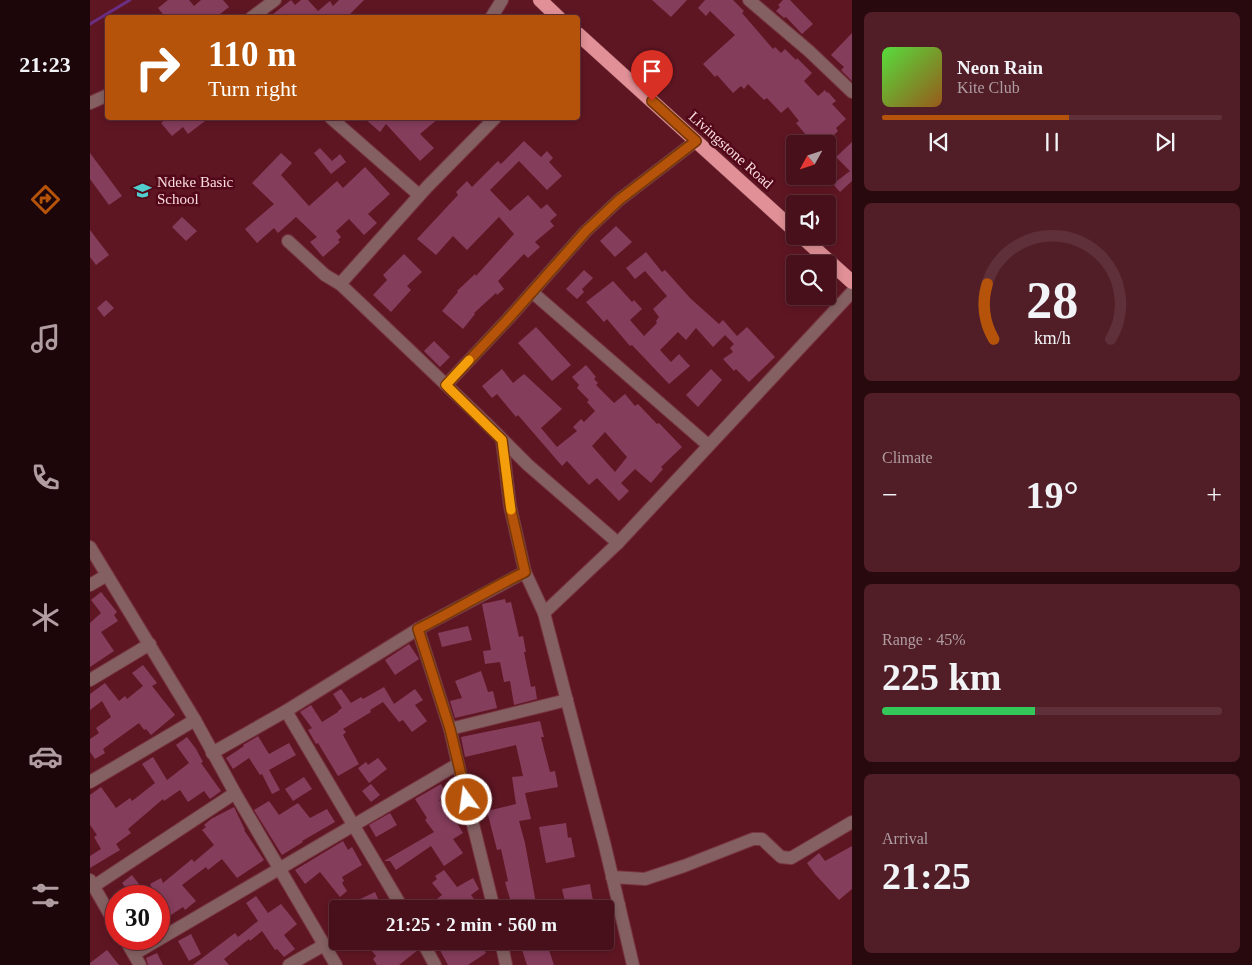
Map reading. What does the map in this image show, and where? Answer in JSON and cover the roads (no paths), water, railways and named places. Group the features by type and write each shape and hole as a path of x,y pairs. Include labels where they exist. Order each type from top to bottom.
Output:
{"highway":[{"path":"540,0 557,15"},
{"name":"Livingstone Road","path":"580,36 786,222"},
{"path":"811,245 852,282"}],"street":[{"path":"255,15 275,0"},
{"path":"493,15 502,0"},
{"path":"750,0 852,92"},
{"path":"90,103 105,96"},
{"path":"333,120 419,195"},
{"path":"340,284 419,195 493,120"},
{"path":"446,385 586,231 608,210 696,141"},
{"path":"288,241 325,275 340,284 528,465 618,543"},
{"path":"532,292 708,445"},
{"path":"544,613 618,543 852,292"},
{"path":"502,440 510,506 525,572 544,613 633,965"},
{"path":"90,547 195,720 235,793 336,965"},
{"path":"212,753 286,711 418,629 525,572"},
{"path":"90,585 107,575"},
{"path":"418,629 450,729 492,900"},
{"path":"90,680 150,644"},
{"path":"450,729 567,700"},
{"path":"286,711 398,900"},
{"path":"90,782 195,720"},
{"path":"137,960 280,868 458,764"},
{"path":"105,906 92,883 235,793"},
{"path":"612,877 644,879 684,866 753,839 762,839 781,856 791,858 852,822"},
{"path":"614,906 618,905"},
{"path":"289,965 324,945"},
{"path":"427,950 436,965"},
{"path":"503,950 506,965"}],"waterway":[{"path":"90,24 130,0"}],"place":[{"name":"Ndeke Basic School","path":"143,191"}]}
